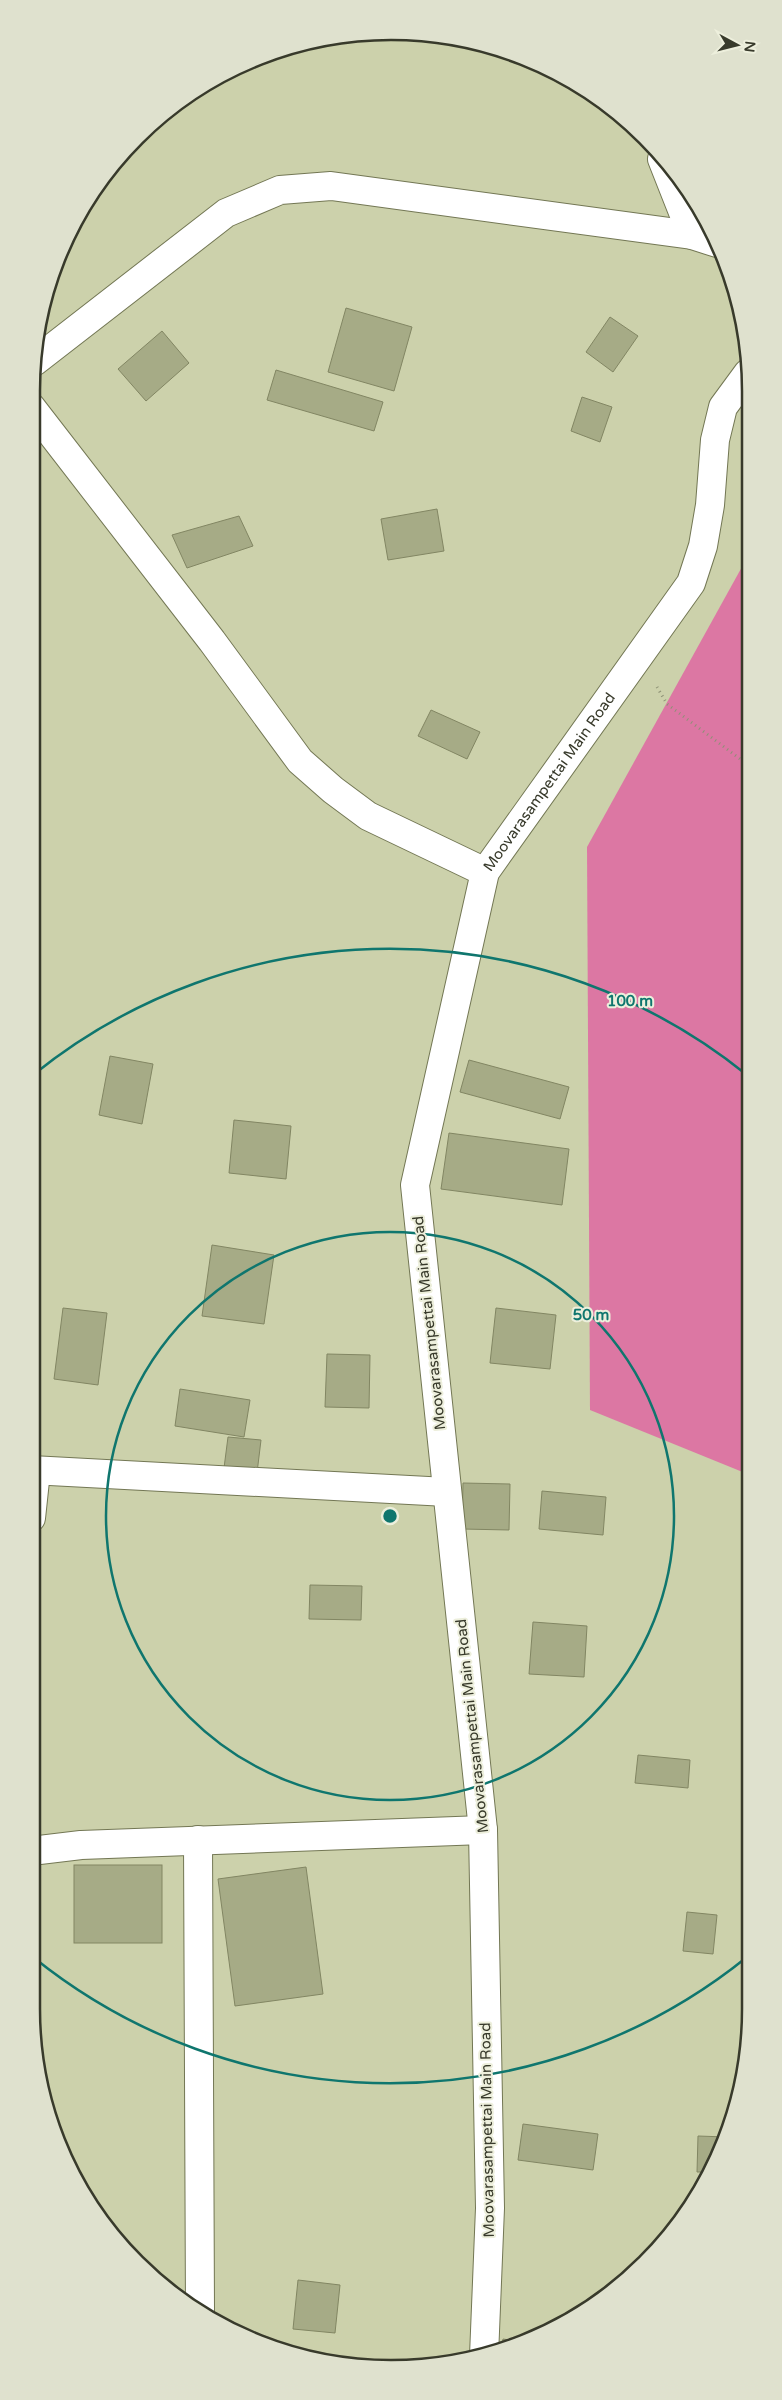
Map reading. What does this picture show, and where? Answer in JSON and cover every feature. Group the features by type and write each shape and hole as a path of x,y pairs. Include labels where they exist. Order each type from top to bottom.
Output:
{"street":[{"path":"42,356 226,212 280,190 331,186 705,239"},
{"path":"679,190 705,239"},
{"name":"Moovarasampettai Main Road","path":"484,2347 490,2208 483,1830 415,1184 485,872 690,583 703,546 710,505 715,440 723,407 742,382"},
{"path":"40,419 212,641 300,761 333,790 368,816 485,872"},
{"path":"40,1471 447,1492"},
{"path":"40,1850 81,1845 483,1830"},
{"path":"198,1840 200,2304"}],"path":[{"path":"639,655 667,704 742,760"}],"shaded area":[{"path":"742,567 742,1472 590,1410 587,847"}],"building":[{"path":"346,308 412,327 394,391 328,372"},
{"path":"610,317 638,336 613,372 586,352"},
{"path":"162,331 189,363 146,401 118,369"},
{"path":"276,370 383,402 374,431 267,400"},
{"path":"582,397 612,407 600,442 571,431"},
{"path":"437,509 444,551 388,560 381,519"},
{"path":"239,516 253,546 187,568 172,535"},
{"path":"431,710 480,732 467,759 418,736"},
{"path":"110,1056 153,1064 142,1124 99,1115"},
{"path":"469,1060 569,1087 560,1119 460,1092"},
{"path":"234,1120 291,1126 286,1179 229,1173"},
{"path":"449,1133 569,1149 562,1205 441,1189"},
{"path":"212,1245 274,1255 264,1324 202,1316"},
{"path":"63,1308 107,1313 98,1385 54,1379"},
{"path":"496,1308 556,1315 550,1369 490,1363"},
{"path":"327,1354 370,1355 369,1408 325,1407"},
{"path":"180,1389 250,1400 244,1437 175,1426"},
{"path":"228,1437 261,1440 257,1473 224,1468"},
{"path":"463,1483 510,1484 509,1530 462,1529"},
{"path":"542,1491 606,1497 603,1535 539,1529"},
{"path":"310,1585 362,1586 361,1620 309,1619"},
{"path":"533,1622 587,1626 584,1677 529,1674"},
{"path":"638,1755 690,1760 688,1788 635,1783"},
{"path":"74,1865 162,1865 162,1943 74,1943"},
{"path":"306,1867 323,1994 235,2006 218,1879"},
{"path":"687,1912 717,1915 713,1954 683,1951"},
{"path":"523,2124 598,2134 593,2170 518,2160"},
{"path":"698,2136 717,2137 702,2172 697,2172"},
{"path":"298,2280 340,2285 335,2333 293,2329"}]}
